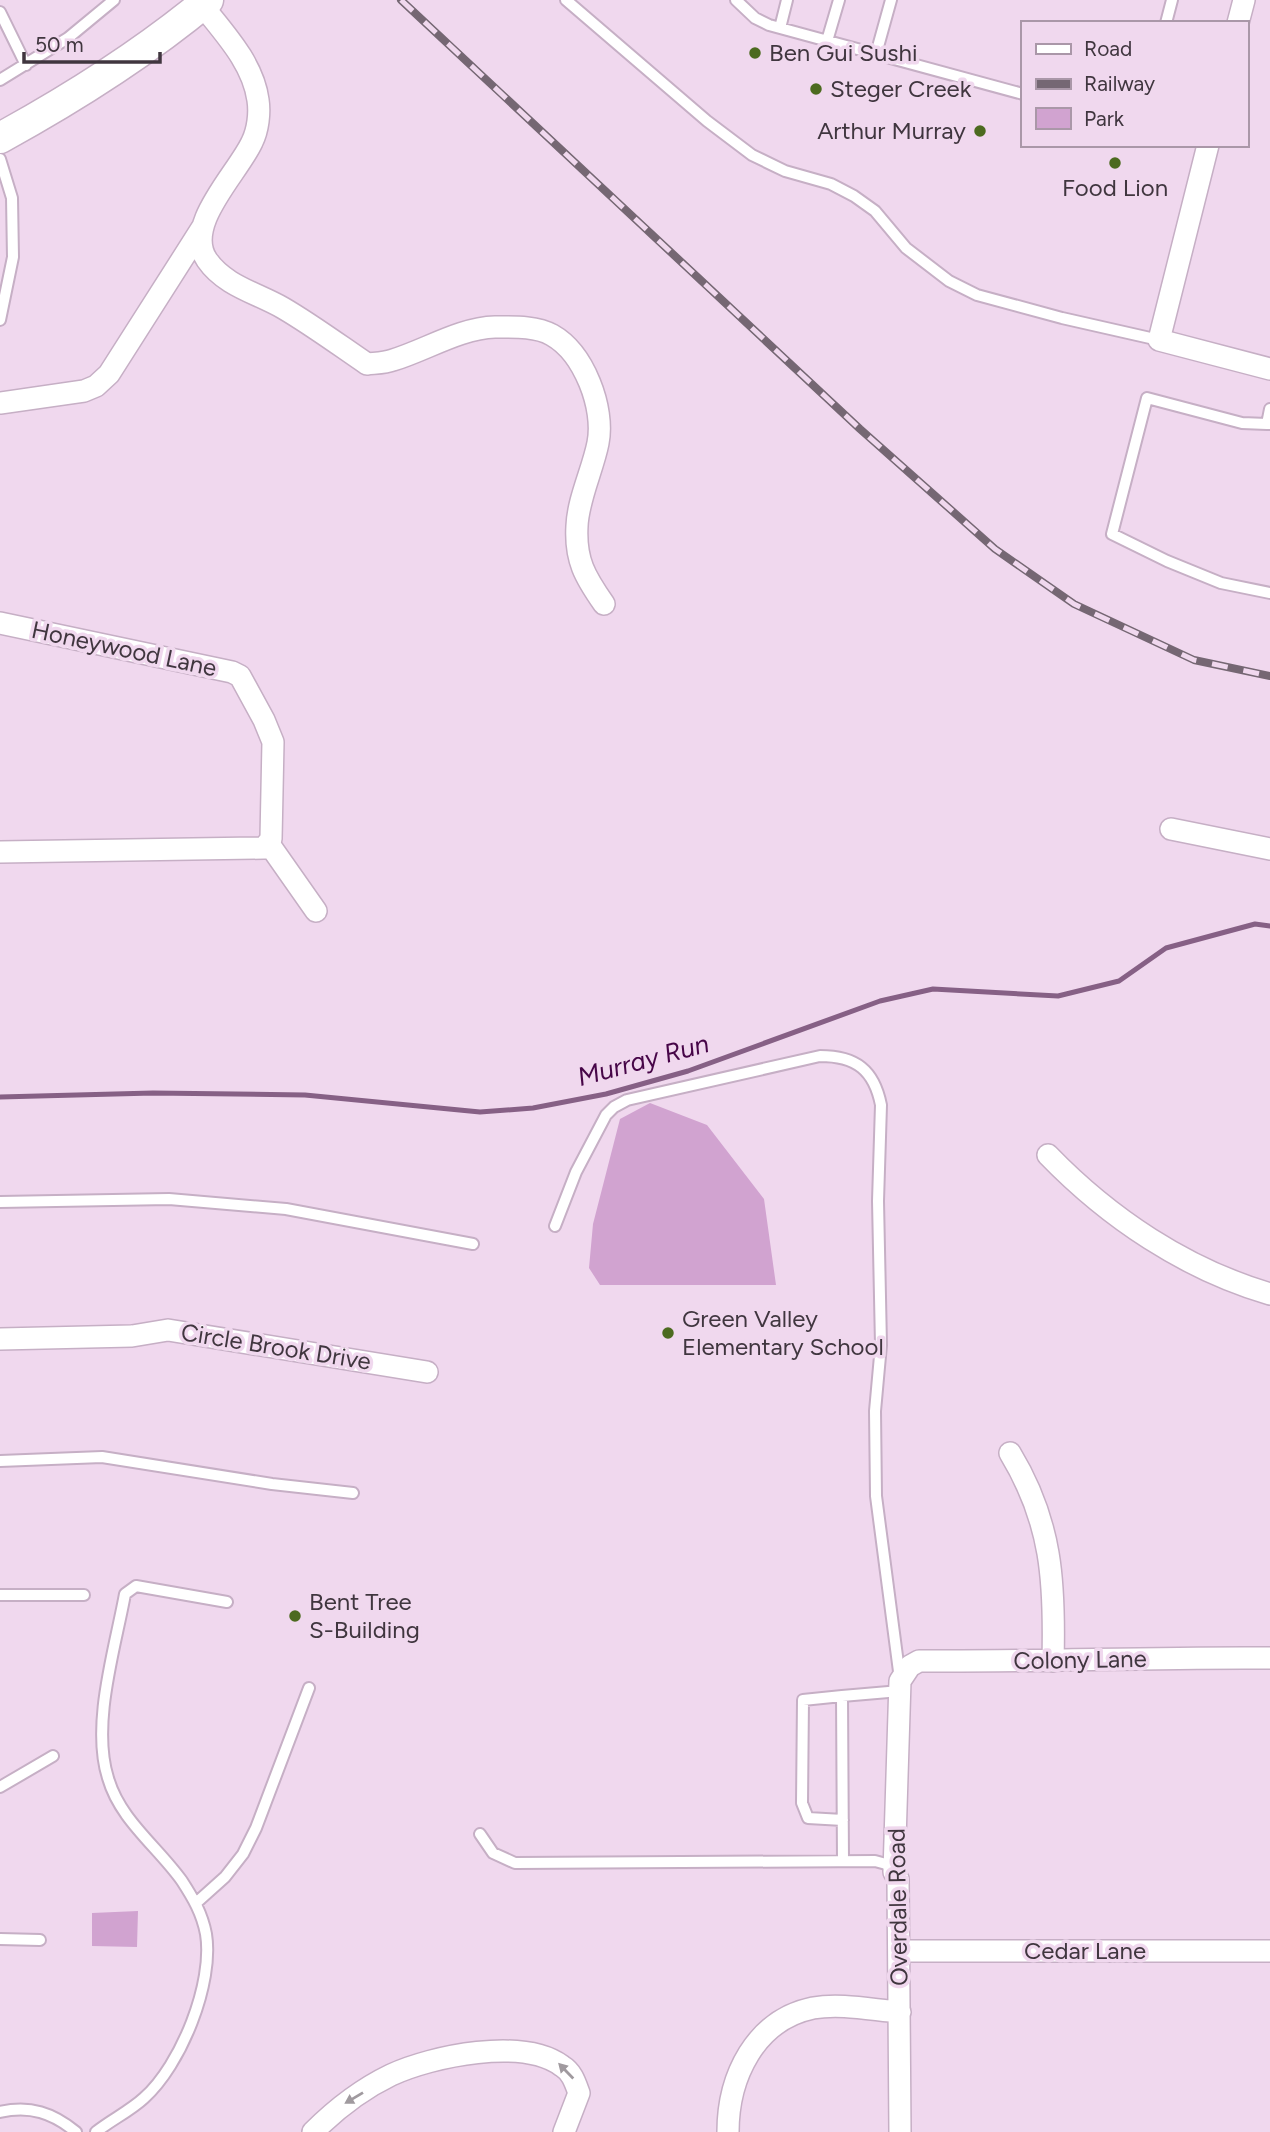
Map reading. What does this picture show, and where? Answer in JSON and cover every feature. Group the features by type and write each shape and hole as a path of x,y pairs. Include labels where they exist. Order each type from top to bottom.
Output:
{"street":[{"path":"1239,21 1244,0"},
{"path":"0,138 110,73 205,2 244,61 258,100 258,120 253,140 202,228 109,374 96,386 84,391 0,403"},
{"path":"1206,147 1158,340 1270,369"},
{"path":"202,228 201,242 205,257 217,272 233,284 293,314 367,364 392,361 442,340 492,327 535,329 553,336 569,349 585,372 599,418 599,441 576,524 583,575 604,604"},
{"name":"Honeywood Lane","path":"0,624 220,669 240,676 273,742 269,844"},
{"path":"1171,829 1270,849"},
{"path":"0,852 264,848 269,844 316,911"},
{"path":"1048,1154 1066,1174 1136,1230 1206,1269 1270,1294"},
{"name":"Circle Brook Drive","path":"0,1339 131,1336 168,1329 427,1372"},
{"path":"1010,1453 1037,1505 1046,1537 1054,1620 1053,1661"},
{"name":"Colony Lane","path":"900,1686 910,1666 919,1661 1270,1658"},
{"name":"Overdale Road","path":"900,1686 894,1872 898,1879 900,1951 900,2132"},
{"name":"Cedar Lane","path":"900,1951 1270,1951"},
{"path":"729,2132 728,2119 738,2075 748,2054 762,2035 775,2024 813,2008 901,2012"},
{"path":"313,2132 337,2108 390,2076 422,2063 489,2050 540,2056 562,2065 572,2074 579,2092 564,2132"}],"lane":[{"path":"0,80 68,38 114,0"},
{"path":"566,0 707,121 752,155 785,171 831,184 854,196 875,211 906,248 949,281 977,295 1158,340"},
{"path":"736,0 755,18 780,28 1021,93"},
{"path":"780,28 787,0"},
{"path":"827,41 839,0"},
{"path":"876,54 891,0"},
{"path":"1167,21 1172,0"},
{"path":"0,12 26,65"},
{"path":"0,159 12,198 13,257 0,320"},
{"path":"1270,409 1268,424 1242,423 1147,398 1112,534 1221,583 1270,593"},
{"path":"555,1226 576,1172 606,1115 627,1100 820,1056 850,1060 869,1074 878,1090 881,1105 878,1201 881,1345 875,1411 876,1496 900,1686 803,1700 802,1803 808,1818 843,1820"},
{"path":"0,1202 96,1199 195,1201 286,1209 473,1244"},
{"path":"0,1461 102,1457 272,1484 353,1493"},
{"path":"96,2132 144,2099 173,2061 191,2022 204,1982 207,1958 206,1935 196,1903 180,1878 140,1833 119,1804 108,1781 102,1757 106,1695 125,1594 136,1586 227,1602"},
{"path":"0,1595 83,1595"},
{"path":"196,1903 225,1877 243,1854 256,1828 309,1688"},
{"path":"842,1696 843,1861"},
{"path":"0,1787 53,1756"},
{"path":"480,1834 493,1853 515,1863 875,1861 886,1864 894,1872"},
{"path":"0,1939 40,1940"},
{"path":"0,2112 28,2109 45,2112 76,2132"}],"green space":[{"path":"650,1103 707,1125 764,1199 776,1285 600,1285 589,1268 593,1224 620,1119"},
{"path":"138,1911 137,1947 92,1946 92,1913"}],"waterway":[{"name":"Murray Run","path":"0,1097 153,1093 305,1095 480,1112 533,1108 606,1094 688,1071 880,1001 933,989 1058,996 1119,981 1166,948 1255,924 1270,926"}],"railway":[{"path":"401,0 860,429 995,549 1074,604 1194,660 1270,676"}],"place":[{"name":"Ben Gui Sushi","path":"755,53"},
{"name":"Steger Creek","path":"816,89"},
{"name":"Arthur Murray","path":"980,131"},
{"name":"Food Lion","path":"1115,163"},
{"name":"Green Valley Elementary School","path":"668,1333"},
{"name":"Bent Tree S-Building","path":"295,1616"}]}
